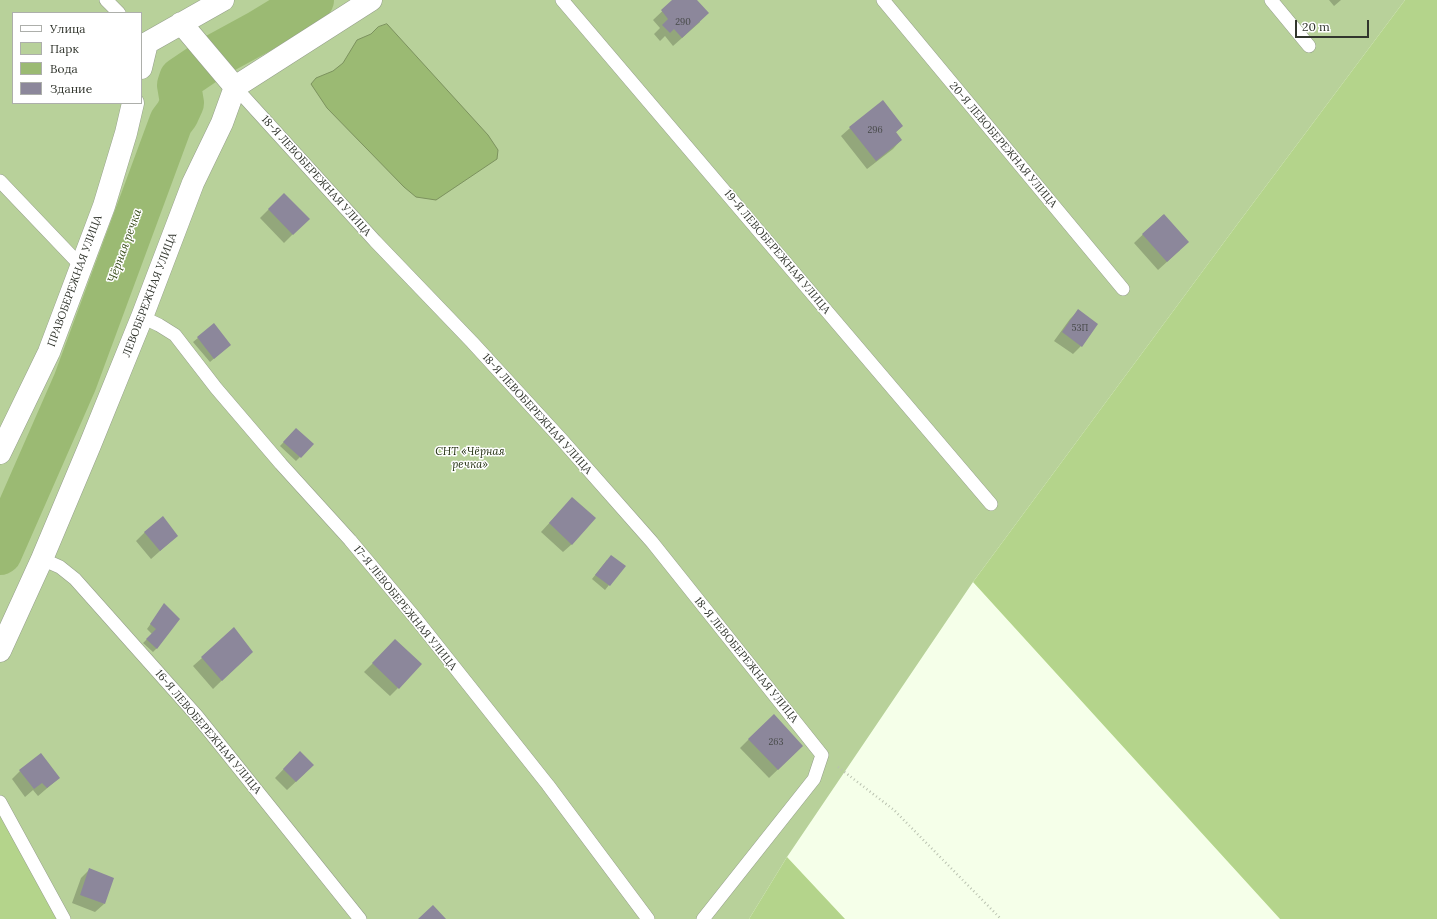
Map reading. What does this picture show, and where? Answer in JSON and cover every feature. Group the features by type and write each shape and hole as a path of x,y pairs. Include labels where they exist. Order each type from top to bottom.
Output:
{"street":[{"path":"142,59 144,40 181,23 223,0"},
{"path":"181,23 235,87 371,0"},
{"name":"ЛЕВОБЕРЕЖНАЯ УЛИЦА","path":"0,650 42,559 142,317 193,183 222,123 235,87"},
{"name":"ПРАВОБЕРЕЖНАЯ УЛИЦА","path":"0,453 49,352 104,206 126,133 133,104"}],"lane":[{"path":"106,0 118,12"},
{"name":"19-Я ЛЕВОБЕРЕЖНАЯ УЛИЦА","path":"562,0 992,504"},
{"name":"20-Я ЛЕВОБЕРЕЖНАЯ УЛИЦА","path":"883,0 1123,289"},
{"path":"1271,0 1309,46"},
{"name":"18-Я ЛЕВОБЕРЕЖНАЯ УЛИЦА","path":"235,87 375,241 477,348 642,531 822,755"},
{"path":"0,181 81,266"},
{"name":"17-Я ЛЕВОБЕРЕЖНАЯ УЛИЦА","path":"142,317 175,335 216,388 281,464 350,540 417,620 548,785 648,919"},
{"name":"16-Я ЛЕВОБЕРЕЖНАЯ УЛИЦА","path":"42,559 60,567 75,579 197,716 360,919"},
{"path":"703,919 814,778 822,755"},
{"path":"0,802 64,919"}],"path":[{"path":"822,755 894,810 1001,919"}],"green space":[{"name":"СНТ «Чёрная речка»","path":"0,0 1405,0 973,582 787,857 749,919 0,919"}],"shaded area":[{"path":"1405,0 1437,0 1437,919 1280,919 973,582"},
{"path":"0,814 57,919 0,919"},
{"path":"787,857 845,919 749,919"}],"water":[{"path":"387,24 488,135 498,150 497,159 436,200 416,197 404,187 327,108 311,84 316,78 333,71 343,63 357,40 371,34 378,27"}],"building":[{"path":"672,0 697,0 709,13 682,38 674,29 670,33 662,25 668,19 661,10"},
{"path":"883,100 903,126 896,132 902,140 876,161 849,127"},
{"path":"284,193 310,219 293,235 268,209"},
{"path":"1164,214 1189,242 1167,262 1142,234"},
{"path":"1078,309 1098,324 1082,347 1062,332"},
{"path":"214,323 231,345 214,359 197,337"},
{"path":"296,428 314,444 301,458 283,442"},
{"path":"572,497 596,518 572,545 549,523"},
{"path":"163,516 178,536 160,551 144,532"},
{"path":"611,555 626,566 610,586 595,575"},
{"path":"164,603 180,619 157,649 146,639 156,629 150,624"},
{"path":"234,627 253,652 222,681 201,657"},
{"path":"395,639 422,664 399,689 372,663"},
{"path":"774,714 803,746 778,770 748,739"},
{"path":"300,751 314,765 296,782 283,769"},
{"path":"41,753 60,778 47,788 42,783 34,789 19,770"},
{"path":"89,868 114,878 105,904 80,895"},
{"path":"433,905 446,919 418,919"}],"waterway":[{"name":"Чёрная речка","path":"0,553 75,382 171,122 182,103 179,85 181,79 215,56 259,32 312,0"}]}
